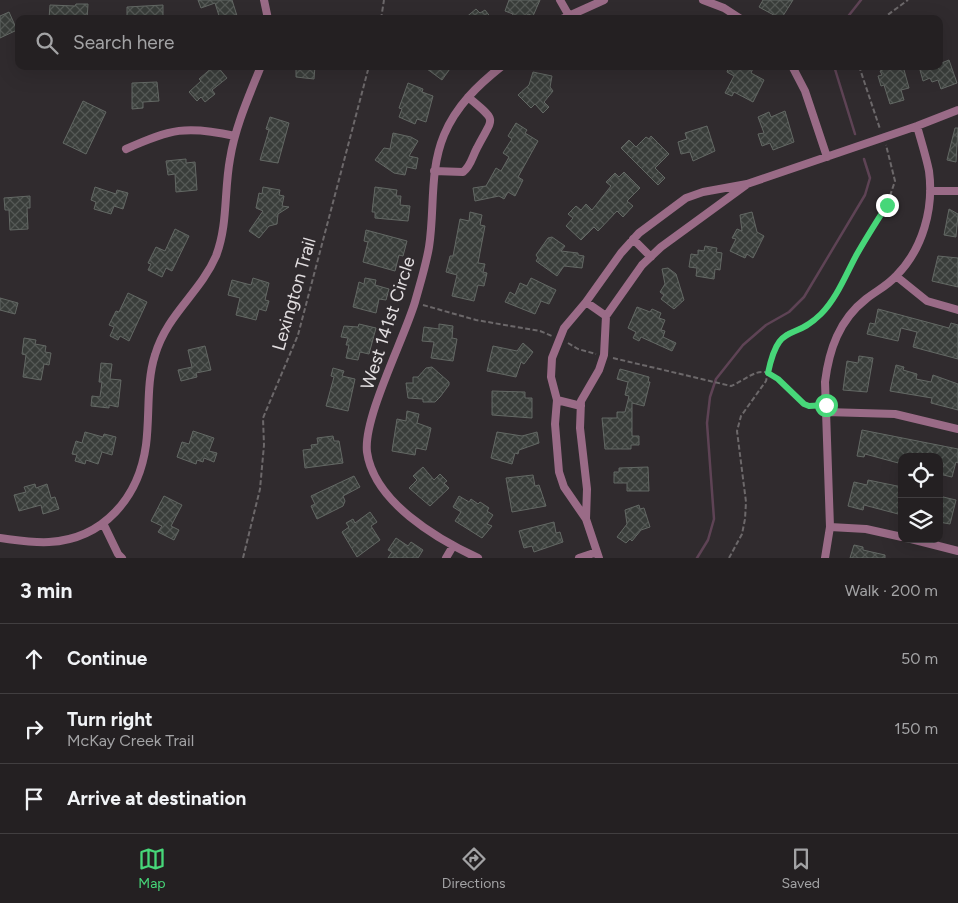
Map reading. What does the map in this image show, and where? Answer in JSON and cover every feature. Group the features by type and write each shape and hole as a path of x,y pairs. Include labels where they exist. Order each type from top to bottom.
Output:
{"street":[{"path":"264,0 267,15"},
{"path":"560,0 564,15"},
{"path":"570,15 604,0"},
{"path":"703,0 724,8 735,15"},
{"path":"724,8 728,0"},
{"path":"0,538 31,542 62,541 89,532 104,523 127,500 140,473 146,444 151,373 161,338 175,314 203,280 216,254 221,236 227,180 235,136 260,70"},
{"name":"West 141st Circle","path":"478,558 453,546 400,508 384,491 372,470 367,452 369,427 415,303 429,246 434,171 447,128 468,97 498,70"},
{"path":"794,70 805,91 827,157"},
{"path":"434,171 463,172 470,165 477,147 487,133 491,120 488,114 468,97"},
{"path":"579,558 598,555 586,519 564,487 559,472 556,424 557,400 552,377 552,358 564,328 586,302 604,274 633,240 662,214 686,198 703,192 748,184 958,110"},
{"path":"825,558 830,527 826,409 827,361 835,338 850,316 865,300 896,276 908,263 920,242 926,223 930,191 929,170 917,126"},
{"path":"126,149 173,131 205,130 235,136"},
{"path":"586,519 587,489 580,428 581,402 599,370 604,355 606,316 626,286 651,257 679,233 714,211 748,184"},
{"path":"930,191 958,191"},
{"path":"633,240 651,257"},
{"path":"896,276 927,301 958,310"},
{"path":"586,302 606,316"},
{"path":"557,400 581,406"},
{"path":"826,409 895,414 958,429"},
{"path":"104,523 118,554 122,558"},
{"path":"830,527 866,529 898,536"},
{"path":"927,543 958,551"},
{"path":"446,558 453,546"}],"path":[{"path":"382,15 384,0"},
{"path":"887,15 908,0"},
{"name":"Lexington Trail","path":"243,558 260,489 264,445 263,418 298,335 368,70"},
{"path":"860,70 881,131"},
{"path":"730,558 742,534 745,519 746,502 737,431 741,416 761,390 771,359 780,340 785,334 811,322 830,304 887,205 894,181 885,144"},
{"path":"709,382 731,386 756,373 768,373 778,379 804,404 826,409"}],"building":[{"path":"198,0 232,0 237,15 219,15 215,3 201,8"},
{"path":"509,0 540,0 533,15 513,15 505,11"},
{"path":"763,0 793,0 784,15 774,15 759,7"},
{"path":"76,4 88,4 87,15 49,15 50,5 75,6"},
{"path":"163,5 163,15 127,15 127,7"},
{"path":"476,9 480,13 485,10 489,15 469,15"},
{"path":"9,12 15,26 15,31 0,38 0,16"},
{"path":"949,60 957,83 941,89 938,80 932,82 930,78 923,81 920,70 943,70 943,62"},
{"path":"209,70 220,70 227,78 212,90 215,94 205,102 201,97 197,101 189,92 201,81 199,79"},
{"path":"296,70 315,70 314,79 296,77"},
{"path":"428,70 449,70 442,80"},
{"path":"728,70 752,70 751,73 764,80 753,102 734,92 732,96 725,93 734,76 727,72"},
{"path":"904,70 909,88 901,90 904,100 890,104 884,85 881,86 878,76 882,75 880,71"},
{"path":"533,72 552,76 550,87 553,91 544,102 549,107 543,113 535,104 531,108 518,95 529,85"},
{"path":"157,82 159,101 143,102 143,108 132,109 132,83"},
{"path":"408,83 423,89 422,92 433,96 426,122 417,119 415,124 399,117 402,109 399,108"},
{"path":"83,101 106,112 86,154 63,143"},
{"path":"785,111 794,142 773,150 770,143 762,146 758,134 764,133 758,117 769,112 771,117"},
{"path":"270,117 289,123 278,163 260,160 269,130 266,129"},
{"path":"516,123 527,130 525,133 538,141 518,177 523,180 515,196 508,192 504,199 499,196 475,201 473,188 486,186 496,168 501,171 509,157 503,153 512,139 508,136"},
{"path":"707,126 715,151 693,161 690,152 681,154 678,142 687,139 685,133"},
{"path":"955,128 958,128 956,162 947,160"},
{"path":"393,133 411,137 418,141 409,156 418,158 416,169 407,167 405,175 394,173 375,160 384,148 390,149"},
{"path":"651,136 669,154 655,168 665,178 658,185 621,148 629,140 636,147 646,137 649,139"},
{"path":"186,159 186,163 195,162 197,190 176,192 175,174 168,175 166,161"},
{"path":"624,172 640,188 627,201 633,206 623,217 617,211 598,231 594,227 581,240 566,226 573,218 568,214 576,206 581,210 586,204 592,210 611,186 606,182 615,173 619,177"},
{"path":"95,187 116,194 117,190 128,193 123,209 114,206 111,214 94,209 96,202 91,200"},
{"path":"263,187 280,190 279,195 284,196 282,206 289,207 278,214 277,224 269,226 259,238 249,231 263,211 256,208 259,193 262,194"},
{"path":"375,187 397,190 396,196 401,196 400,205 410,206 408,221 375,218 375,212 372,212"},
{"path":"30,196 30,208 27,208 28,229 10,230 9,210 5,210 4,198"},
{"path":"949,209 958,214 956,237 944,235"},
{"path":"470,212 482,215 480,225 485,226 478,263 485,264 483,272 487,273 484,286 478,285 474,301 452,296 457,275 446,272 450,256 453,256 460,219 469,221"},
{"path":"752,212 757,232 764,236 753,258 747,254 745,258 730,251 736,239 732,238 737,229 742,231 740,215"},
{"path":"175,229 189,236 172,271 166,268 162,277 148,270 151,264 148,263 156,247 165,251"},
{"path":"366,230 407,241 403,256 399,255 395,271 363,262 368,242 364,241"},
{"path":"552,237 565,246 561,251 578,253 578,255 584,256 582,268 564,266 557,276 536,261 538,258 536,255 548,238"},
{"path":"705,246 717,248 716,252 722,253 720,270 715,269 714,279 696,276 697,268 689,267 691,254 698,255 698,250 704,251"},
{"path":"938,256 958,258 958,287 932,281"},
{"path":"668,268 676,274 684,300 674,309 661,299 664,295 660,292 665,284 662,269"},
{"path":"253,278 269,283 265,300 269,301 266,311 259,309 256,320 236,315 240,298 228,295 232,280 251,285"},
{"path":"365,278 376,280 375,285 389,289 386,300 379,299 376,313 353,307 359,282 364,284"},
{"path":"531,278 556,290 549,304 541,301 535,314 505,302 510,292 515,295 520,283 527,286"},
{"path":"128,293 147,302 129,341 120,336 118,340 110,336 114,327 109,325 116,311 119,312"},
{"path":"0,298 18,303 15,314 0,310"},
{"path":"637,307 650,312 652,309 661,313 659,318 665,320 661,330 665,331 663,337 676,343 672,351 641,337 639,341 633,338 636,332 628,328"},
{"path":"878,309 949,328 951,323 958,325 958,359 913,347 917,332 901,328 898,341 867,334 870,323 875,324"},
{"path":"359,324 376,328 369,354 360,352 358,360 346,358 349,345 346,345 348,338 341,337 344,326 358,327"},
{"path":"439,324 453,326 452,338 457,339 453,361 431,358 434,342 422,341 424,327 439,329"},
{"path":"24,338 36,340 35,344 46,346 45,352 51,353 49,365 44,364 41,380 23,377 26,355 22,354"},
{"path":"523,343 533,352 524,364 521,362 516,377 487,371 493,346 517,351"},
{"path":"205,346 211,370 196,373 197,377 181,381 178,370 192,367 188,350"},
{"path":"859,356 873,358 867,392 843,390 847,361 858,363"},
{"path":"101,363 112,364 110,379 121,380 118,407 109,405 109,408 91,406 92,396 100,397 102,382 99,382"},
{"path":"896,365 904,367 903,370 917,374 916,379 931,382 933,375 958,384 958,410 931,403 932,398 890,391"},
{"path":"432,367 449,382 449,385 440,397 435,402 423,402 423,399 408,398 406,383 413,383 413,377 418,377 426,368"},
{"path":"333,368 344,371 342,376 355,379 348,411 326,406 334,377 331,376"},
{"path":"620,369 649,377 648,382 650,382 644,406 632,403 632,436 639,436 639,445 631,445 631,449 605,449 602,418 617,418 617,412 625,412 629,396 625,395 628,382 617,379"},
{"path":"492,391 525,392 525,398 532,398 532,418 492,415"},
{"path":"407,411 419,414 417,423 431,428 426,450 416,448 415,455 392,451 397,419 406,421"},
{"path":"862,430 958,449 958,463 956,462 952,477 943,475 943,453 898,453 898,463 865,454 864,457 857,456"},
{"path":"193,431 214,438 209,451 217,453 214,462 204,458 203,462 197,460 196,464 177,457 182,442 189,444"},
{"path":"85,432 103,437 104,434 116,437 112,455 102,452 98,464 86,460 85,464 75,461 77,455 72,454 76,441 82,443"},
{"path":"497,432 522,436 537,432 539,443 519,450 518,454 515,453 512,464 491,458"},
{"path":"333,436 334,441 339,441 343,463 305,468 303,450 312,449 311,445 318,444 317,438"},
{"path":"423,467 434,480 440,474 447,481 444,483 449,488 430,506 409,488 417,480 413,476"},
{"path":"648,467 649,491 627,491 627,483 614,483 614,472 619,472 619,468"},
{"path":"533,475 535,486 539,485 546,506 512,512 506,478"},
{"path":"354,476 360,487 343,496 345,501 343,506 317,519 311,506 315,504 311,496"},
{"path":"868,480 898,486 898,514 864,505 863,510 848,506 854,482 867,485"},
{"path":"35,484 36,488 47,484 51,498 55,497 59,509 43,514 41,505 19,511 14,495 26,492 24,487"},
{"path":"164,496 182,505 171,526 179,530 174,540 158,532 162,526 151,521"},
{"path":"459,496 469,502 471,499 478,504 480,502 489,508 487,511 493,515 487,524 492,526 482,538 455,521 461,512 453,507"},
{"path":"943,497 956,500 950,524 943,523"},
{"path":"639,505 640,509 644,508 650,527 641,530 632,541 630,539 626,543 617,537 627,524 625,510"},
{"path":"370,512 377,522 371,526 380,540 357,557 342,532 349,527 346,523 353,519 355,523"},
{"path":"554,522 556,533 560,532 563,542 534,552 532,546 524,548 519,531"},
{"path":"396,538 408,546 411,542 423,550 418,558 388,558 392,552 388,550"},
{"path":"854,545 863,547 863,550 885,555 885,558 850,558"}],"waterway":[{"path":"849,15 861,0"},
{"path":"835,70 855,134"},
{"path":"697,558 708,540 714,519 707,423 710,397 716,379 743,345 766,325 789,312 804,297 865,195 870,178 864,159"}],"route":[{"path":"826,405 809,406 804,404 778,379 768,373 771,359 775,346 785,334 811,322 830,304 858,252 887,205"}]}
